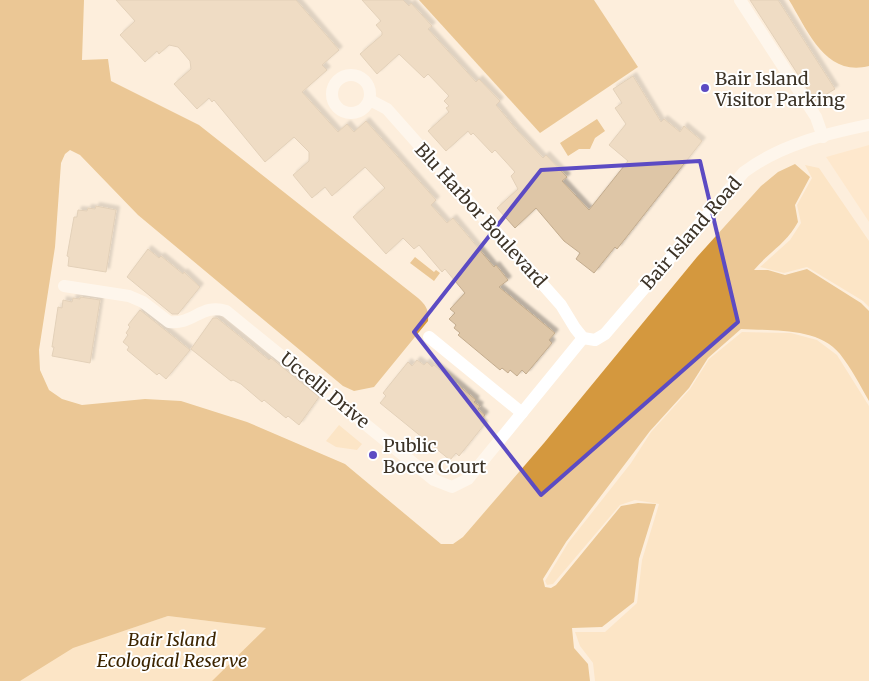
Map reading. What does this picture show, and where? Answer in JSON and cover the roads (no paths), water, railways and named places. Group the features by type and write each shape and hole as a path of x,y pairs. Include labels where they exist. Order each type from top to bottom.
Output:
{"street":[{"path":"740,0 816,117 823,137"},
{"name":"Blu Harbor Boulevard","path":"370,100 387,109 394,116 561,305 583,338"},
{"name":"Bair Island Road","path":"583,338 595,340 605,334 744,172 773,153 800,142 868,126"},
{"name":"Uccelli Drive","path":"64,286 129,296 143,302 169,322 186,322 210,308 226,311 434,480 444,486 452,487 468,479 583,338"},
{"path":"429,337 522,413"}],"place":[{"name":"Bair Island Visitor Parking","path":"705,88"},
{"name":"Public Bocce Court","path":"373,455"}],"park label":[{"name":"Bair Island Ecological Reserve","path":"172,649"}]}
